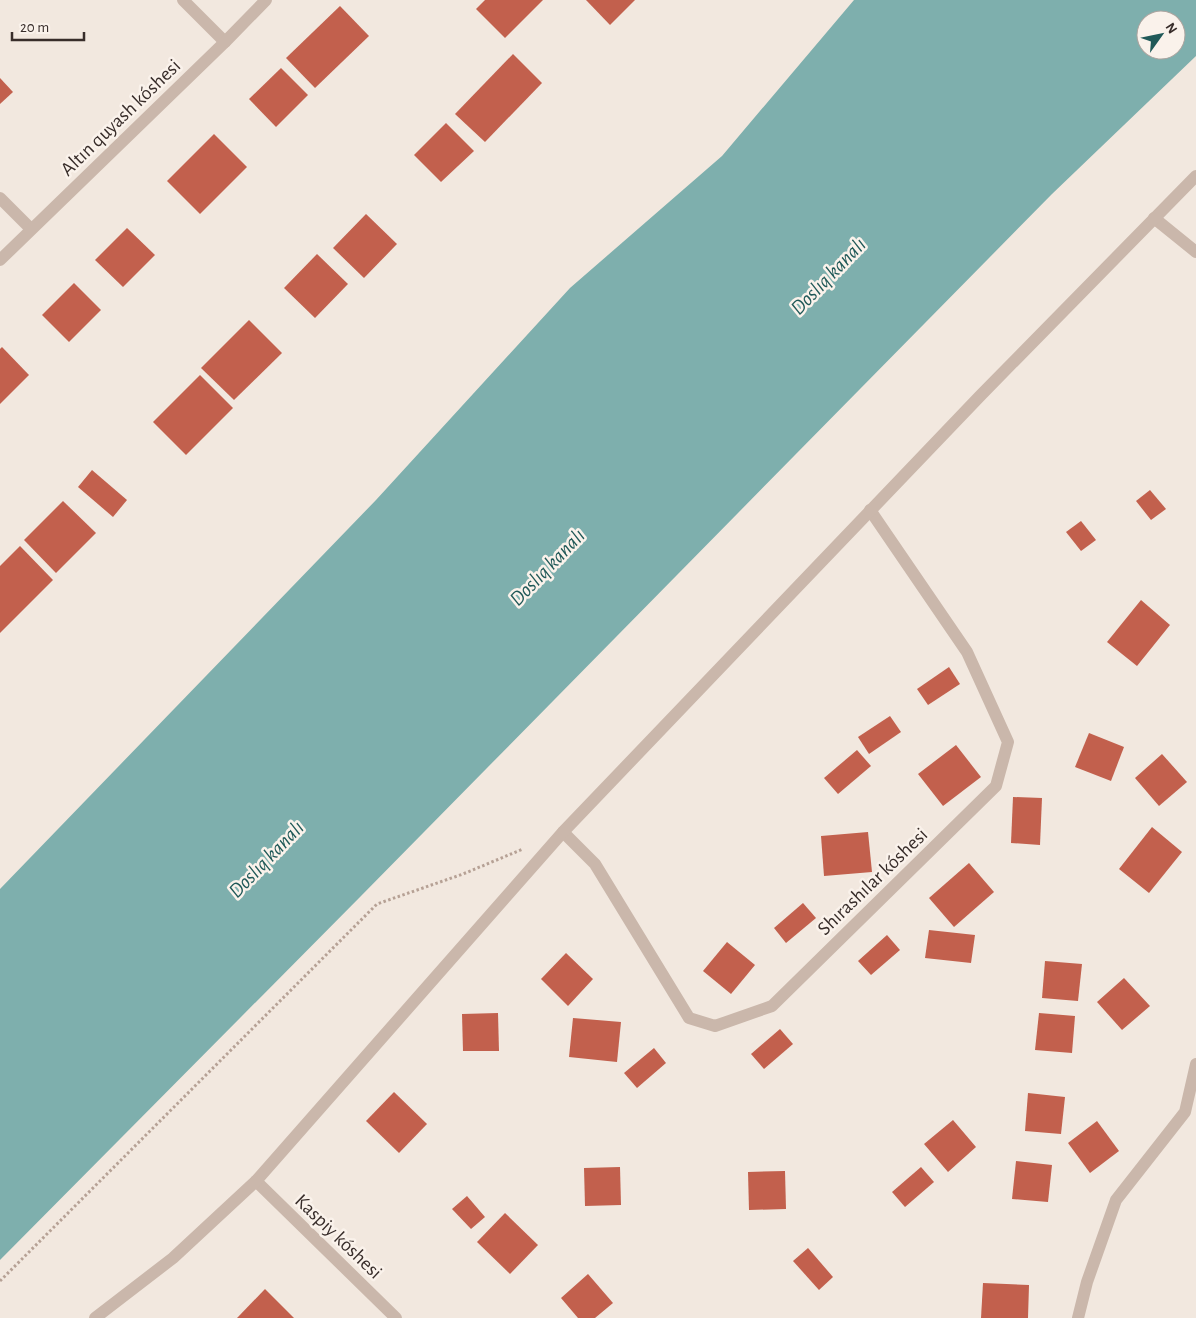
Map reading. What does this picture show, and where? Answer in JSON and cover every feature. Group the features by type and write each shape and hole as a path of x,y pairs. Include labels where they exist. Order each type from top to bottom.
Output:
{"street":[{"path":"183,0 225,42"},
{"name":"Altın quyash kóshesi","path":"0,260 266,0"},
{"path":"95,1318 173,1258 256,1181 563,832 870,510 1196,176"},
{"path":"0,198 31,229"},
{"path":"1154,218 1196,252"},
{"name":"Shırashılar kóshesi","path":"563,832 595,864 689,1018 715,1026 772,1006 996,786 1008,742 967,652 870,510"},
{"path":"1078,1318 1087,1282 1116,1200 1185,1112 1196,1064"},
{"name":"Kaspiy kóshesi","path":"256,1181 396,1318"}],"path":[{"path":"0,1281 377,904 463,874 526,847"}],"water":[{"name":"Doslıq kanalı","path":"854,0 1196,0 1196,56 1052,194 0,1260 0,889 376,500 570,288 722,156"}],"building":[{"path":"485,0 543,0 505,38 476,9"},
{"path":"586,0 635,0 610,25"},
{"path":"340,6 369,36 315,88 286,58"},
{"path":"513,54 542,83 485,142 455,114"},
{"path":"281,68 308,95 276,127 249,99"},
{"path":"0,78 13,92 0,104"},
{"path":"446,123 474,151 441,182 414,155"},
{"path":"214,134 247,167 200,214 167,181"},
{"path":"366,214 397,244 364,278 333,248"},
{"path":"127,228 155,255 123,287 95,260"},
{"path":"317,254 348,284 315,318 284,288"},
{"path":"74,283 101,310 69,342 42,315"},
{"path":"249,320 282,353 234,400 201,368"},
{"path":"2,347 29,375 0,404 0,349"},
{"path":"200,375 233,408 186,455 153,422"},
{"path":"92,470 127,500 113,517 78,487"},
{"path":"1150,490 1166,509 1151,520 1136,501"},
{"path":"63,501 96,533 56,573 24,540"},
{"path":"1081,521 1096,540 1081,551 1066,532"},
{"path":"20,546 53,580 0,633 0,566"},
{"path":"1141,600 1170,625 1137,666 1107,642"},
{"path":"949,667 960,684 928,705 917,689"},
{"path":"890,716 901,732 869,754 858,737"},
{"path":"1089,733 1124,747 1111,781 1075,767"},
{"path":"956,745 981,777 943,806 918,774"},
{"path":"857,750 871,766 838,794 824,778"},
{"path":"1162,754 1187,782 1159,806 1135,778"},
{"path":"1013,797 1042,798 1040,845 1011,843"},
{"path":"1152,827 1182,852 1149,893 1119,869"},
{"path":"868,832 872,872 824,876 821,836"},
{"path":"969,863 994,892 954,927 929,898"},
{"path":"803,903 816,918 786,943 774,928"},
{"path":"929,930 975,935 971,963 925,958"},
{"path":"887,935 900,950 871,975 858,961"},
{"path":"727,942 755,965 731,994 703,971"},
{"path":"566,953 593,979 568,1006 541,979"},
{"path":"1045,961 1082,964 1078,1001 1042,998"},
{"path":"1124,978 1150,1006 1122,1030 1097,1002"},
{"path":"498,1013 499,1051 463,1051 462,1014"},
{"path":"1039,1013 1075,1016 1072,1053 1035,1050"},
{"path":"573,1018 621,1022 617,1062 569,1057"},
{"path":"780,1029 793,1044 764,1069 751,1054"},
{"path":"654,1048 666,1063 637,1088 624,1073"},
{"path":"394,1092 427,1124 399,1153 366,1121"},
{"path":"1028,1093 1065,1097 1061,1134 1025,1131"},
{"path":"953,1120 976,1147 948,1172 924,1144"},
{"path":"1097,1121 1119,1151 1090,1173 1068,1143"},
{"path":"1016,1161 1052,1165 1048,1202 1012,1199"},
{"path":"620,1167 621,1205 585,1206 584,1168"},
{"path":"921,1167 934,1182 905,1207 892,1192"},
{"path":"785,1171 786,1209 749,1210 748,1172"},
{"path":"467,1196 485,1217 471,1229 452,1209"},
{"path":"505,1213 538,1245 510,1274 477,1242"},
{"path":"808,1248 833,1277 819,1290 793,1261"},
{"path":"588,1274 613,1303 595,1318 578,1318 561,1298"},
{"path":"983,1283 1029,1285 1028,1318 981,1318"},
{"path":"265,1289 294,1318 237,1318"}]}
